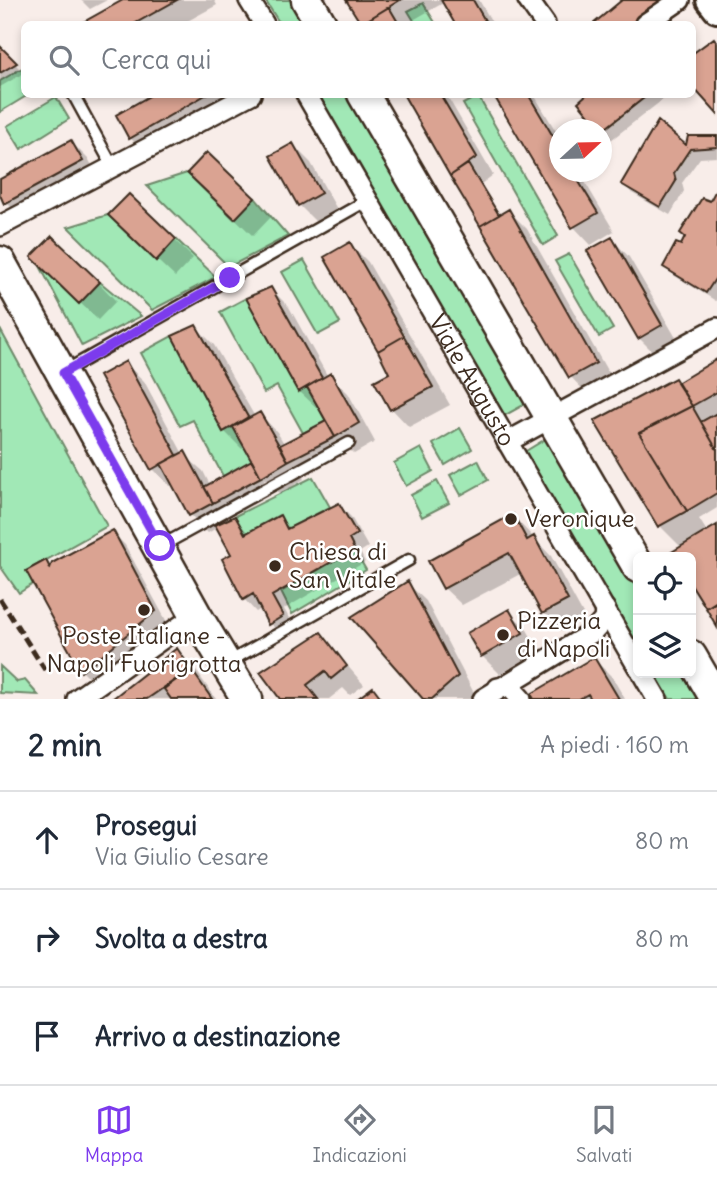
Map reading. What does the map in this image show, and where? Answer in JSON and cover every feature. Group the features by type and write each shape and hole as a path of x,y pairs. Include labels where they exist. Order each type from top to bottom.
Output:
{"main road":[{"path":"307,0 319,21"},
{"name":"Viale Augusto","path":"365,98 633,558"},
{"path":"0,262 196,615 247,699"},
{"path":"696,663 714,689"}],"street":[{"path":"249,0 262,21"},
{"path":"528,0 543,21"},
{"path":"649,21 680,0"},
{"path":"710,0 717,9"},
{"path":"0,226 243,98"},
{"name":"Viale Augusto","path":"308,98 633,658"},
{"path":"507,442 717,328"},
{"path":"490,694 593,632 604,620 605,609"},
{"path":"77,699 196,615"},
{"path":"645,678 657,699"},
{"path":"490,694 510,687 521,699"}],"lane":[{"path":"75,98 113,167"},
{"path":"63,373 368,201"},
{"path":"160,546 349,443"},
{"path":"225,664 409,560"}],"green space":[{"path":"265,0 291,0 303,21 278,21"},
{"path":"423,3 434,21 414,21 408,11"},
{"path":"21,69 23,98 0,112 0,81"},
{"path":"54,98 69,119 21,149 7,126"},
{"path":"317,98 347,98 527,403 500,418"},
{"path":"479,98 558,236 543,245 463,104"},
{"path":"187,173 234,219 255,198 288,236 229,267 147,186"},
{"path":"108,215 156,261 176,239 216,277 152,310 68,227"},
{"path":"569,254 613,329 599,337 555,261"},
{"path":"304,260 340,323 318,335 282,272"},
{"path":"40,266 79,303 100,282 141,316 82,346"},
{"path":"246,298 298,391 307,387 326,421 303,433 277,386 264,393 220,312"},
{"path":"0,329 107,526 27,571 33,584 19,593 0,566"},
{"path":"172,336 223,432 233,427 252,460 223,476 193,420 180,426 141,353"},
{"path":"460,428 472,449 445,465 433,444"},
{"path":"549,437 633,580 633,639 521,454"},
{"path":"421,448 433,471 406,486 394,463"},
{"path":"478,460 488,480 461,495 450,475"},
{"path":"313,477 330,507 287,529 279,515 245,534 235,516"},
{"path":"437,481 449,503 422,517 411,495"},
{"path":"354,549 366,570 292,614 281,592"},
{"path":"0,666 17,682 25,680 38,695 0,693"},
{"path":"657,678 691,678 703,699 670,699"}],"building":[{"path":"123,0 177,0 139,21 85,21"},
{"path":"346,0 400,0 366,21 359,21"},
{"path":"441,0 473,0 485,21 453,21"},
{"path":"622,0 663,0 635,21 597,21"},
{"path":"389,7 397,21 366,21"},
{"path":"714,38 717,42 717,114 696,90 696,51"},
{"path":"0,46 17,63 0,73"},
{"path":"146,98 200,98 129,139 116,115"},
{"path":"405,98 442,98 477,157 450,176"},
{"path":"495,98 530,98 549,129 549,182 579,182 598,213 572,228"},
{"path":"582,98 644,98 612,123 612,119 592,119 578,102"},
{"path":"658,121 686,145 688,136 717,136 717,147 690,149 674,173 676,181 660,207 621,184"},
{"path":"71,140 83,161 4,204 0,195 0,179"},
{"path":"293,143 321,193 298,206 270,156"},
{"path":"207,152 255,198 235,219 187,173"},
{"path":"468,164 499,215 480,226 450,176"},
{"path":"717,188 717,276 706,293 663,267 676,243 681,245 685,237 680,233 702,198 710,201"},
{"path":"129,194 176,239 156,261 108,215"},
{"path":"509,209 596,363 569,378 480,226"},
{"path":"52,236 100,282 79,304 31,257"},
{"path":"612,237 662,325 638,339 587,251"},
{"path":"350,242 404,336 378,351 324,257"},
{"path":"271,287 322,378 298,392 246,298"},
{"path":"196,325 248,417 223,432 172,336"},
{"path":"404,336 433,387 390,410 374,381 389,373 378,351"},
{"path":"717,359 717,392 692,406 677,383"},
{"path":"126,361 177,455 151,470 99,376"},
{"path":"331,373 359,423 335,437 307,387"},
{"path":"675,378 692,406 639,433 687,511 658,527 594,421"},
{"path":"692,406 717,450 717,493 687,511 639,433"},
{"path":"260,412 288,461 261,477 233,427"},
{"path":"717,413 717,450 701,422"},
{"path":"326,421 335,437 288,461 280,445"},
{"path":"185,451 213,503 189,516 161,464"},
{"path":"252,460 261,477 213,503 204,487"},
{"name":"Chiesa di San Vitale","path":"339,503 357,534 349,539 354,549 272,596 283,616 268,625 253,594 243,600 222,559 231,554 215,525 235,516 245,534 280,515 287,529"},
{"path":"513,514 527,540 534,536 568,600 542,614 509,553 443,589 428,561"},
{"path":"717,525 717,601 706,608 696,592 696,552 672,552"},
{"path":"113,530 156,611 81,672 26,571 46,560 50,568 52,563"},
{"path":"408,581 458,676 432,699 423,699 351,617"},
{"path":"717,602 717,627 706,608"},
{"path":"509,609 523,633 481,657 467,633"},
{"path":"321,632 347,666 331,679 325,671 307,685 318,699 280,699 260,672"},
{"path":"177,648 191,669 147,699 112,699"},
{"path":"594,657 619,699 591,699 588,694 579,699 534,699 531,694"},
{"path":"191,669 212,699 171,699 164,689"},
{"path":"373,687 382,699 357,699"}],"railway":[{"path":"0,599 45,670"}],"place":[{"name":"Veronique","path":"511,519"},
{"name":"Chiesa di San Vitale","path":"275,566"},
{"name":"Poste Italiane - Napoli Fuorigrotta","path":"144,610"},
{"name":"Pizzeria di Napoli","path":"503,635"}],"route":[{"path":"160,546 63,373 230,278"}]}
